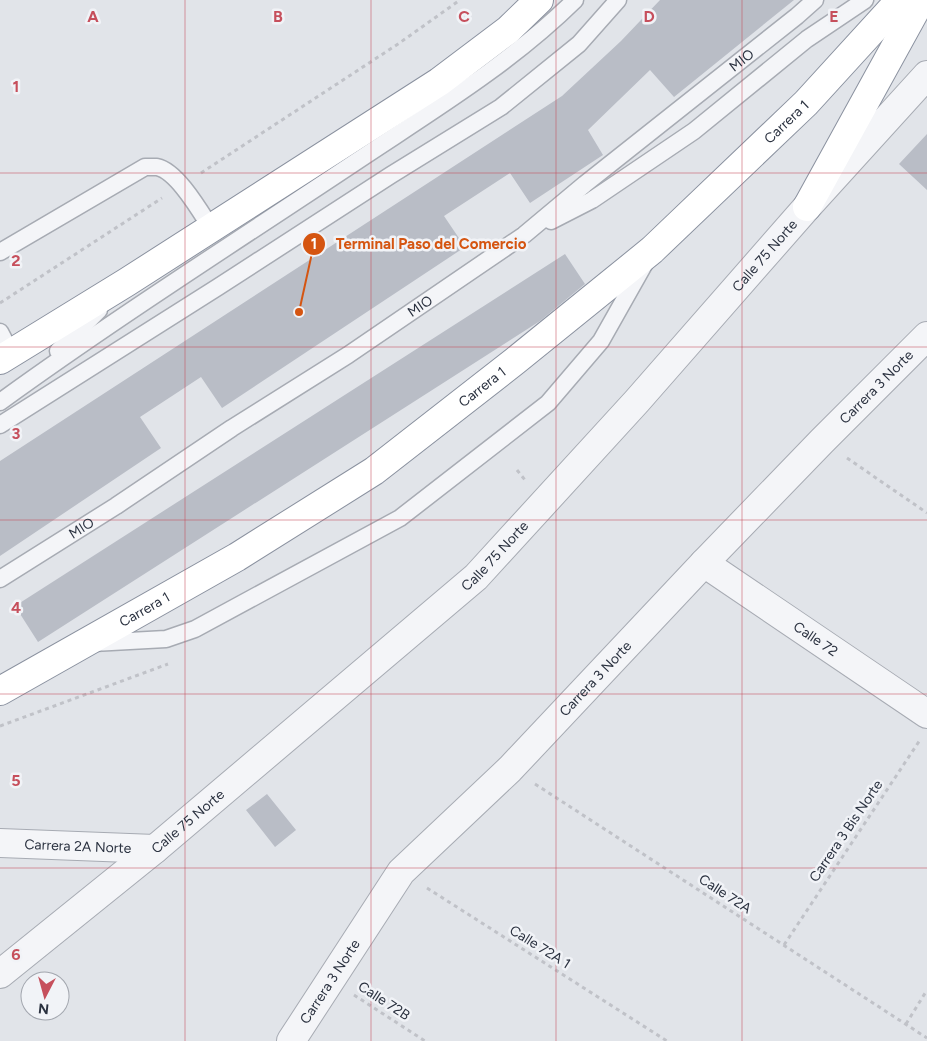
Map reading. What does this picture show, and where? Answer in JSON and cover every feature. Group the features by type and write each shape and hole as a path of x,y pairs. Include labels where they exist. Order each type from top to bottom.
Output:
{"highway":[{"path":"4,349 127,282 439,82 508,30 539,0"},
{"name":"Carrera 1","path":"0,691 237,557 374,471 516,361 652,250 806,103 900,0"},
{"path":"807,207 921,0"}],"street":[{"name":"Calle 75 Norte","path":"0,974 155,849 476,578 638,401 807,207 927,75"},
{"name":"Carrera 3 Norte","path":"291,1041 401,872 510,768 704,563 927,336"},
{"name":"Calle 72","path":"704,563 924,726"},
{"name":"Carrera 2A Norte","path":"0,843 155,849"}],"lane":[{"path":"0,402 106,327 481,79 549,25 575,0"},
{"path":"0,425 391,175 501,107 578,44 618,0"},
{"name":"MIO","path":"0,579 348,355 524,235 815,0"},
{"path":"524,235 592,200 694,131 807,39 865,0"},
{"path":"0,252 145,168 158,167 169,173 181,185 211,228"},
{"path":"86,643 166,639 196,629 400,518 548,403 601,342 652,250"},
{"path":"26,383 127,282"}],"path":[{"path":"0,303 398,44 460,0"},
{"path":"822,441 927,512"},
{"path":"0,726 175,662"},
{"name":"Carrera 3 Bis Norte","path":"784,945 924,726"},
{"name":"Calle 72A","path":"510,768 927,1038"},
{"name":"Calle 72A 1","path":"401,872 667,1041"},
{"name":"Calle 72B","path":"331,980 425,1041"},
{"path":"906,1024 927,990"}],"building":[{"path":"660,0 794,0 674,97 650,70 588,130 603,155 530,203 510,173 444,216 465,247 222,408 201,377 140,417 161,448 0,556 0,461 562,96 621,41"},
{"path":"927,134 927,190 899,164"},
{"path":"565,254 585,284 540,321 38,642 15,606"},
{"path":"267,794 296,830 275,847 246,810"}],"place":[{"name":"Terminal Paso del Comercio","path":"299,312"}]}
